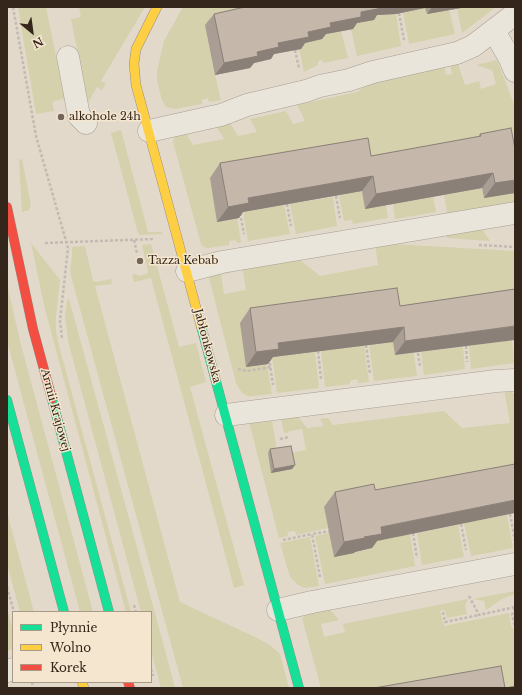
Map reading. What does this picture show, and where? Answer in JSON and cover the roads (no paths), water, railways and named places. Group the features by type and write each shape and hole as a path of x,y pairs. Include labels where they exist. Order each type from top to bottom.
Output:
{"street":[{"name":"Jabłonkowska","path":"157,7 136,49 134,64 136,85 299,688"},
{"path":"149,131 221,115 247,104 306,92 320,86 349,80 373,72 457,53 473,46 515,14"},
{"path":"494,31 515,71"},
{"path":"68,57 79,116 86,123"},
{"name":"Armii Krajowej","path":"7,207 33,329 109,611"},
{"path":"187,271 222,262 515,214"},
{"path":"226,415 496,381 515,380"},
{"path":"7,400 64,611"},
{"path":"278,610 312,602 515,564"}],"place":[{"name":"alkohole 24h","path":"61,117"},
{"name":"Tazza Kebab","path":"140,261"}]}
